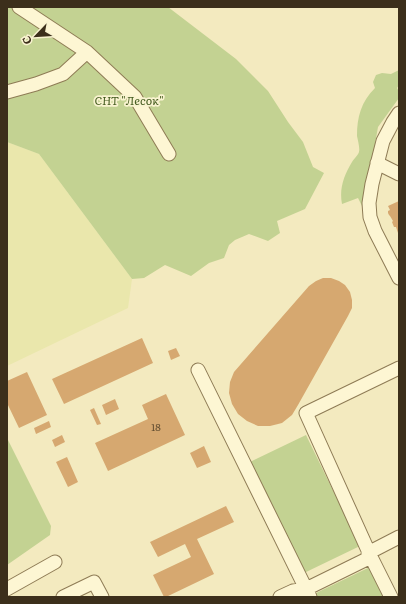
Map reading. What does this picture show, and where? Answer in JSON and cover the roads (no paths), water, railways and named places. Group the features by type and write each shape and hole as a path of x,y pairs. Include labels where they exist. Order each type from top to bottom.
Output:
{"street":[{"path":"19,7 87,52 135,97 169,154"},
{"path":"7,92 36,84 63,74 87,52"},
{"path":"399,113 383,141 372,184 370,203 370,217 376,233 399,278"},
{"path":"377,163 399,174"},
{"path":"390,597 369,555 306,413 399,368"},
{"path":"198,370 308,593"},
{"path":"280,597 293,591 308,593 399,537"},
{"path":"7,589 55,562"},
{"path":"63,597 94,582 102,597"}],"park label":[{"name":"СНТ \"Лесок\"","path":"129,101"}]}
